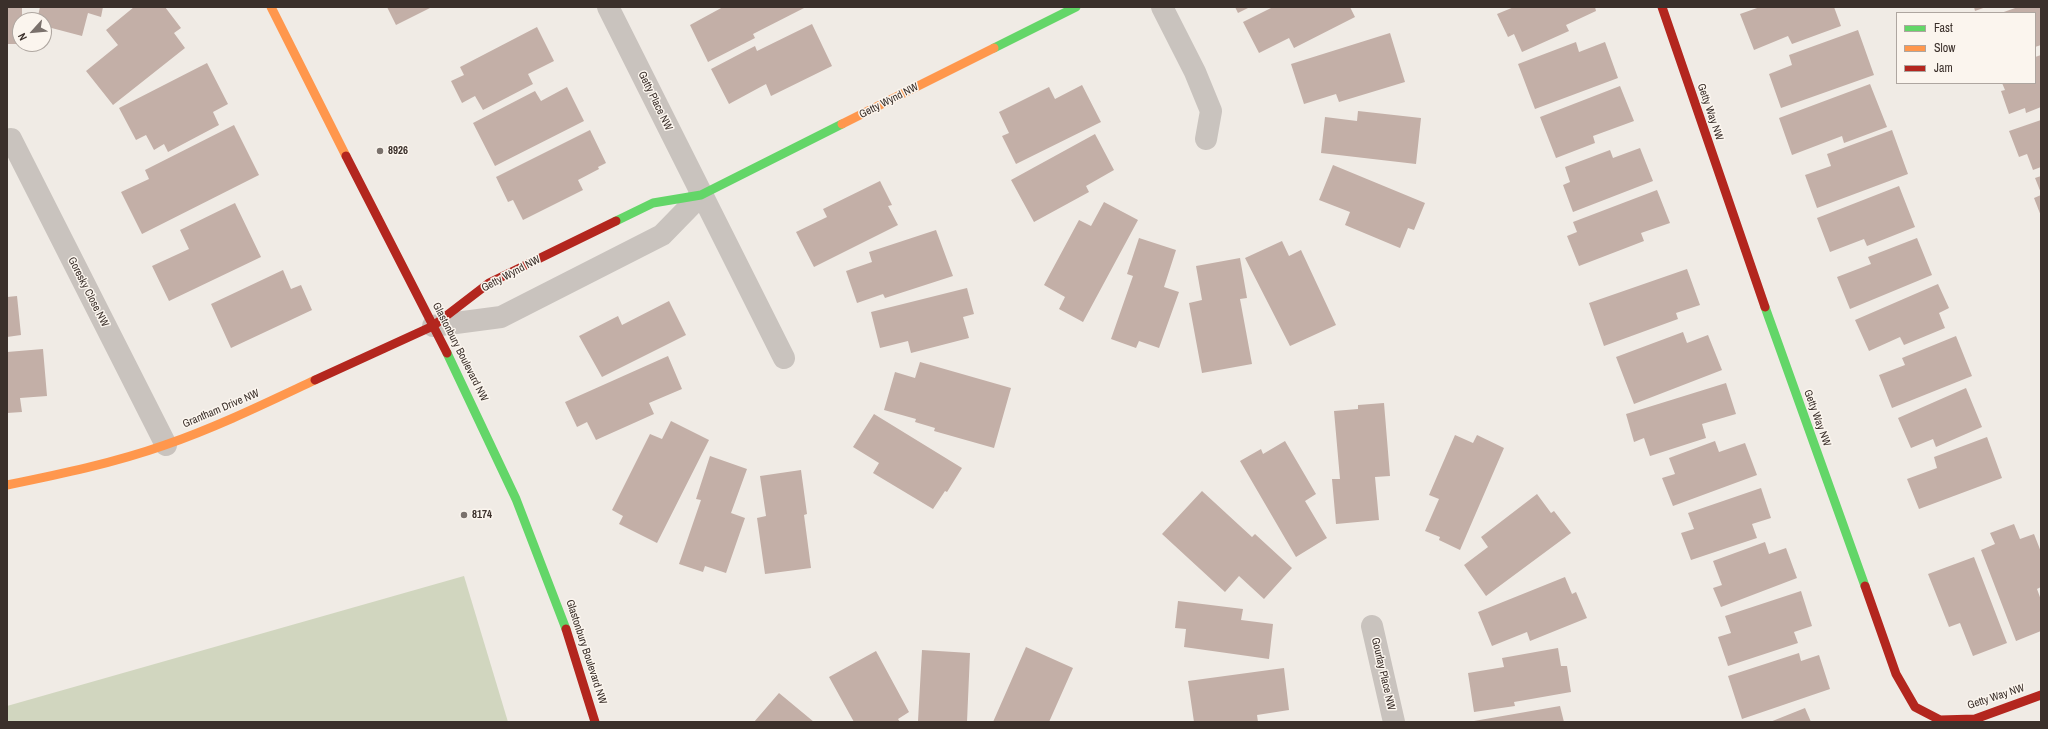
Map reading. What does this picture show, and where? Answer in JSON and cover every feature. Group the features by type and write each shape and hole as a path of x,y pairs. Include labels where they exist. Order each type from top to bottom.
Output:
{"street":[{"name":"Glastonbury Boulevard NW","path":"271,7 494,447 536,545 568,632 595,722"},
{"name":"Getty Place NW","path":"608,7 701,195"},
{"name":"Getty Wynd NW","path":"433,326 489,283 653,203 701,195 1076,7"},
{"path":"1162,7 1195,72 1211,111 1206,139"},
{"name":"Getty Way NW","path":"1662,7 1736,227 1896,674 1915,707 1940,720 1976,719 2041,695"},
{"name":"Goresky Close NW","path":"11,139 166,445"},
{"name":"Getty Wynd NW","path":"433,326 501,317 662,235 701,195"},
{"path":"701,195 784,358"},
{"name":"Grantham Drive NW","path":"7,485 87,469 166,445 237,416 433,326"},
{"name":"Gourlay Place NW","path":"1372,626 1394,722"}],"green space":[{"path":"464,576 508,722 7,722 7,706"}],"building":[{"path":"7,7 22,7 22,12 12,12 12,44 7,44"},
{"path":"40,7 103,7 101,17 88,13 82,36 52,28 52,12 39,12"},
{"path":"134,7 165,7 181,28 174,33 185,48 113,105 86,71 118,45 106,30"},
{"path":"387,7 432,7 396,25"},
{"path":"723,7 806,7 753,34 755,38 708,62 690,25"},
{"path":"1235,7 1250,7 1238,13"},
{"path":"1273,7 1350,7 1355,17 1294,48 1289,38 1259,53 1243,22"},
{"path":"1514,7 1595,7 1596,11 1566,25 1569,31 1522,52 1514,34 1508,37 1497,14"},
{"path":"1760,7 1834,7 1841,26 1792,44 1788,36 1754,50 1740,14"},
{"path":"1974,7 1986,7 1975,11"},
{"path":"2018,7 2041,7 2041,45 2036,47 2036,12 2004,12"},
{"path":"812,24 832,66 771,96 766,84 729,104 711,69 755,46 757,51"},
{"path":"537,27 554,61 528,74 533,84 483,110 475,96 462,103 451,81 464,75 460,67"},
{"path":"1858,30 1874,75 1781,108 1769,74 1792,65 1789,55"},
{"path":"1390,33 1405,82 1339,102 1336,94 1304,104 1291,64"},
{"path":"1576,42 1579,52 1605,42 1618,78 1535,109 1518,64"},
{"path":"2041,55 2041,107 2026,113 2025,108 2009,114 2001,91 2005,90 2002,84 2036,84 2036,57"},
{"path":"207,63 228,104 213,112 219,125 168,152 164,144 154,150 146,135 136,140 119,108"},
{"path":"1870,84 1887,127 1844,143 1842,136 1792,155 1779,118"},
{"path":"1082,85 1101,122 1016,164 1002,136 1009,133 999,112 1049,87 1055,99"},
{"path":"1620,86 1634,121 1593,136 1595,143 1556,158 1540,117"},
{"path":"567,87 584,121 495,166 473,123 535,91 541,101"},
{"path":"1358,111 1421,118 1416,164 1321,153 1325,117 1357,121"},
{"path":"2041,120 2041,167 2033,170 2027,154 2019,157 2009,131"},
{"path":"234,125 259,175 142,234 121,192 149,179 145,170"},
{"path":"590,130 606,163 598,167 599,169 578,180 583,190 523,220 513,200 508,202 496,177"},
{"path":"1892,130 1908,174 1817,208 1805,175 1831,166 1827,154"},
{"path":"1095,134 1114,170 1086,186 1089,192 1034,222 1011,180"},
{"path":"1640,148 1653,181 1573,212 1563,185 1570,182 1565,167 1610,150 1613,158"},
{"path":"1333,165 1425,203 1414,230 1408,228 1400,248 1345,225 1350,212 1319,200"},
{"path":"2041,176 2041,193 2035,178"},
{"path":"880,181 892,205 888,206 898,225 814,267 796,232 827,217 823,209"},
{"path":"1899,186 1915,227 1867,246 1864,239 1830,252 1817,218"},
{"path":"1657,190 1670,223 1641,233 1644,241 1579,266 1567,236 1577,232 1573,222"},
{"path":"2041,195 2041,216 2034,198"},
{"path":"1104,202 1138,220 1083,322 1059,309 1065,297 1044,285 1079,220 1091,226"},
{"path":"235,203 261,257 169,301 152,266 189,249 180,230"},
{"path":"936,230 953,276 885,298 883,294 857,303 846,271 872,262 869,252"},
{"path":"1139,238 1176,250 1164,287 1179,292 1159,348 1139,341 1136,348 1111,339 1133,276 1127,274"},
{"path":"1917,238 1932,275 1850,309 1837,277 1871,264 1868,257"},
{"path":"1282,241 1289,256 1301,250 1336,325 1290,346 1245,258"},
{"path":"1240,258 1247,298 1240,299 1252,364 1202,373 1189,303 1202,300 1196,266"},
{"path":"1687,269 1700,305 1676,313 1678,319 1604,346 1589,303"},
{"path":"283,270 291,289 301,285 312,310 231,348 211,304"},
{"path":"1938,284 1949,308 1939,313 1945,328 1904,345 1900,337 1869,351 1855,320"},
{"path":"967,288 974,314 963,317 969,338 911,353 908,341 880,348 871,312"},
{"path":"17,296 21,335 7,337 7,297"},
{"path":"669,301 686,335 602,377 579,336 618,316 622,325"},
{"path":"1683,332 1687,343 1708,335 1722,370 1634,404 1616,357"},
{"path":"1956,336 1972,376 1892,408 1879,375 1905,365 1902,358"},
{"path":"43,349 47,396 20,398 22,412 7,413 7,352"},
{"path":"668,356 682,389 649,403 654,414 596,440 587,422 577,427 565,402"},
{"path":"920,362 1011,388 994,448 934,431 935,428 915,422 916,419 884,410 895,372 915,378"},
{"path":"1726,383 1736,414 1702,424 1706,438 1650,456 1644,438 1634,442 1626,414"},
{"path":"1966,388 1982,427 1936,447 1933,439 1911,448 1898,418"},
{"path":"1384,403 1390,476 1375,477 1379,520 1336,524 1332,479 1340,479 1334,411 1358,409 1358,405"},
{"path":"874,414 962,468 947,492 945,491 933,509 873,473 879,463 853,447"},
{"path":"671,421 709,440 657,543 619,524 623,516 612,510 650,434 662,439"},
{"path":"1455,435 1473,443 1477,435 1504,448 1460,550 1439,540 1440,537 1425,531 1439,499 1429,495"},
{"path":"1987,437 2002,478 1919,509 1907,479 1937,468 1934,457"},
{"path":"1285,441 1316,494 1305,501 1327,538 1296,557 1240,461 1261,449 1263,454"},
{"path":"1715,441 1719,452 1745,443 1757,475 1673,506 1662,478 1675,474 1669,458"},
{"path":"710,456 747,469 731,513 745,518 726,573 705,566 703,572 679,564 701,500 696,499"},
{"path":"801,470 807,514 804,515 811,568 765,574 757,518 766,516 760,476"},
{"path":"1761,488 1771,518 1752,524 1757,538 1691,560 1681,533 1694,529 1688,513"},
{"path":"1202,491 1252,537 1255,534 1292,568 1264,599 1239,576 1225,592 1162,534"},
{"path":"1537,494 1551,513 1554,511 1571,533 1486,596 1464,565 1488,547 1481,537"},
{"path":"2014,524 2020,539 2034,534 2041,552 2041,587 2037,589 2041,600 2041,631 2016,641 1981,550 1995,544 1990,533"},
{"path":"1765,542 1769,554 1786,548 1797,578 1721,607 1713,588 1722,585 1713,561"},
{"path":"1974,557 2007,643 1973,656 1960,623 1949,627 1928,574"},
{"path":"1565,577 1572,594 1576,592 1587,618 1530,641 1527,632 1492,646 1478,612"},
{"path":"1801,591 1812,626 1794,632 1798,643 1728,666 1718,637 1731,633 1725,616"},
{"path":"1178,601 1243,609 1241,620 1273,624 1269,659 1184,647 1186,629 1175,628"},
{"path":"1026,647 1073,668 1049,722 993,722"},
{"path":"1558,648 1561,666 1567,666 1571,692 1514,702 1515,706 1474,712 1468,673 1504,667 1502,658"},
{"path":"922,650 970,653 967,722 918,721"},
{"path":"876,651 909,712 898,719 900,722 854,722 829,677"},
{"path":"1799,653 1801,661 1819,655 1830,689 1742,719 1728,676"},
{"path":"1284,668 1289,710 1257,715 1258,722 1194,722 1188,681"},
{"path":"779,693 814,722 754,722"},
{"path":"1560,706 1564,722 1474,722 1474,721"},
{"path":"1805,708 1811,722 1770,722"}],"traffic: fast":[{"path":"994,48 1076,7"},
{"path":"616,221 653,203 701,195 842,124"},
{"path":"1765,307 1865,586"},
{"path":"447,353 516,499 566,629"}],"traffic: slow":[{"path":"271,7 346,156"},
{"path":"842,124 994,48"},
{"path":"7,485 107,463 165,445 222,423 315,380"}],"traffic: jam":[{"path":"1662,7 1765,307"},
{"path":"346,156 447,353"},
{"path":"315,380 433,326 489,283 616,221"},
{"path":"1865,586 1896,674 1915,707 1940,720 1975,719 2041,695"},
{"path":"566,629 595,722"}],"place":[{"name":"8926","path":"380,151"},
{"name":"8174","path":"464,515"}]}
